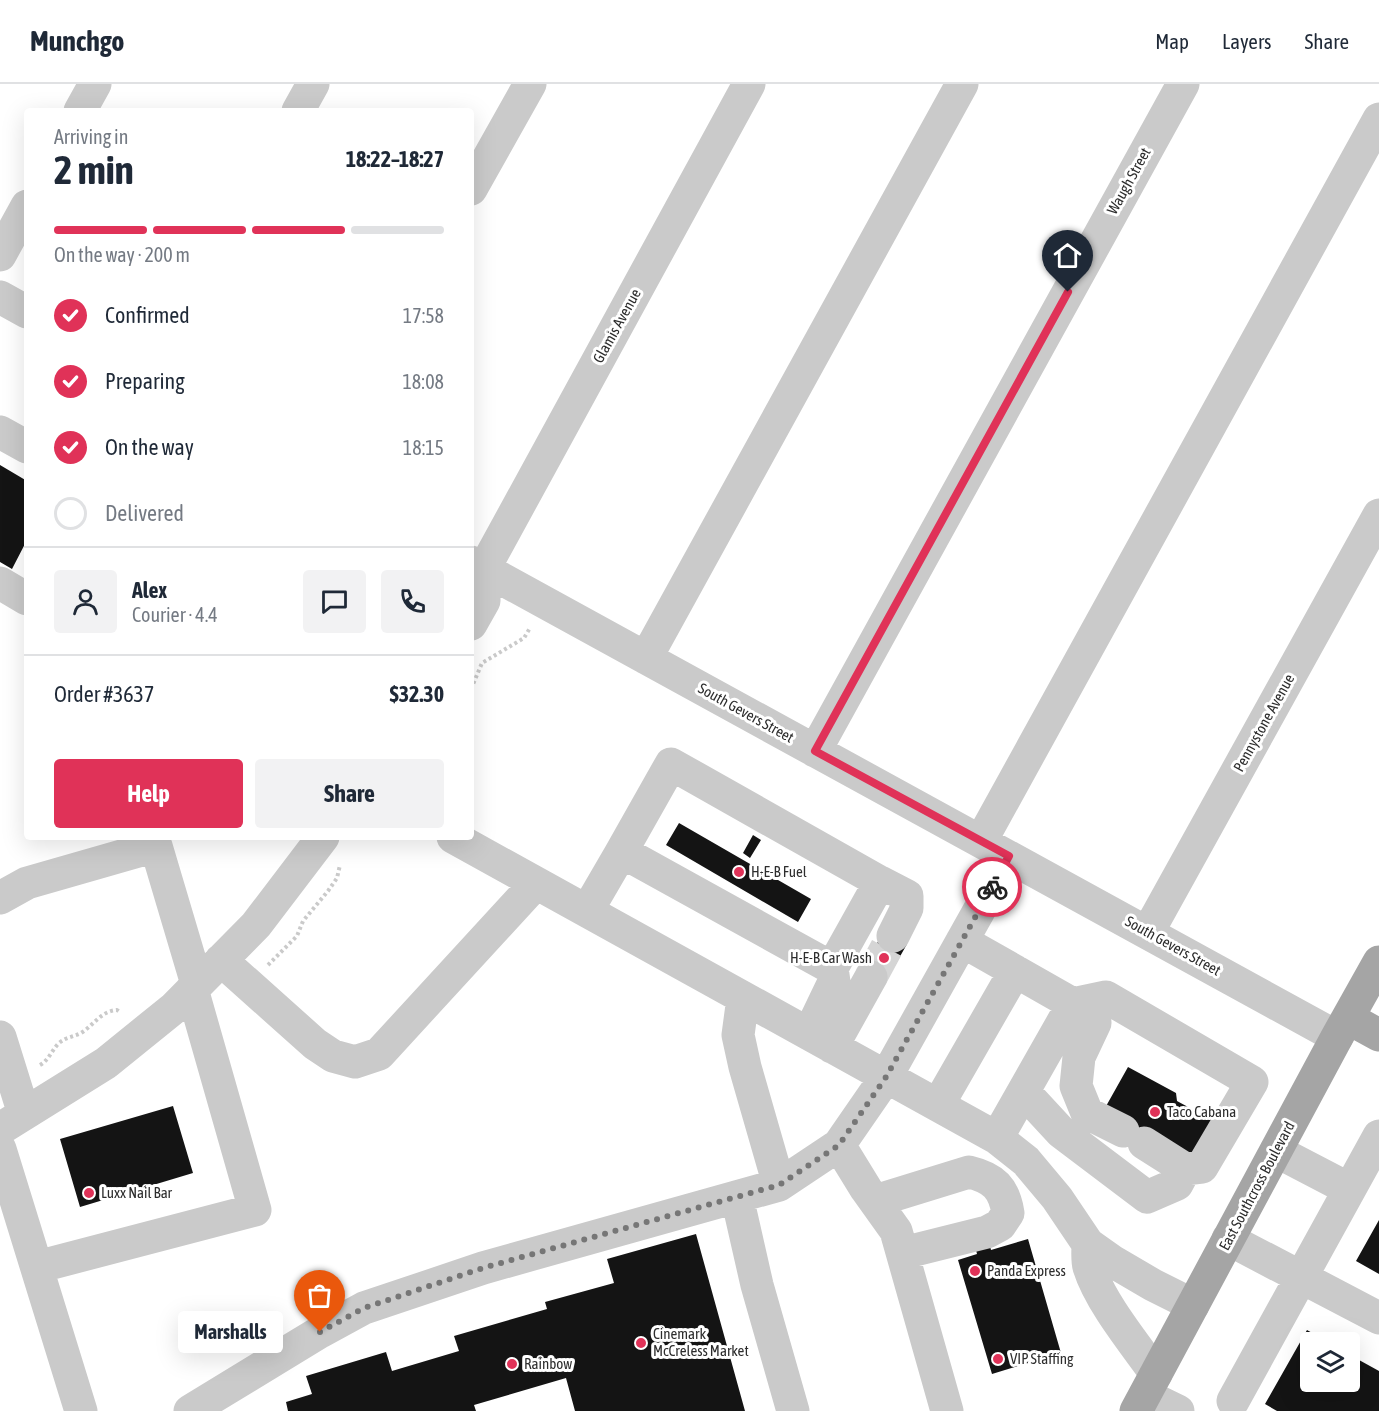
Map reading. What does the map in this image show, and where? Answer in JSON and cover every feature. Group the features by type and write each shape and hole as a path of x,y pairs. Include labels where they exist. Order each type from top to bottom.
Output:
{"main road":[{"name":"East Southcross Boulevard","path":"1146,1393 1379,962"},
{"name":"South Gevers Street","path":"1342,1027 1379,1035"}],"street":[{"path":"82,108 95,84"},
{"path":"300,108 313,84"},
{"path":"474,184 530,84"},
{"name":"Glamis Avenue","path":"475,568 749,84"},
{"path":"646,658 962,84"},
{"name":"Waugh Street","path":"815,751 1183,84"},
{"path":"190,1411 364,1308 483,1268 779,1185 839,1145 886,1077 962,941 995,849 1379,120"},
{"path":"0,255 24,211"},
{"path":"0,297 24,310"},
{"path":"0,432 24,445"},
{"name":"Pennystone Avenue","path":"1148,932 1379,515"},
{"path":"474,619 484,601 475,568"},
{"name":"South Gevers Street","path":"475,568 646,658 1148,932 1342,1027"},
{"path":"0,584 24,597"},
{"path":"587,911 671,764 907,896 907,908 893,936"},
{"path":"12,1121 106,1063 174,1008 256,925 321,840"},
{"path":"458,840 997,1138 1026,1161 1057,1198 1088,1244 1153,1285 1193,1305"},
{"path":"0,898 27,883 156,846 255,1210 37,1267"},
{"path":"619,856 636,859 832,968"},
{"path":"821,1041 834,982 832,968 880,882"},
{"path":"220,960 315,1044 333,1056 355,1062 379,1054 536,883"},
{"path":"962,941 1015,971 1083,1002 1106,998 1252,1082 1202,1167 1185,1168 1087,1113 1076,1086 1079,1057 1095,1023 1083,1002"},
{"path":"938,1106 1015,971"},
{"path":"821,1041 871,977"},
{"path":"743,998 738,1035 740,1046 779,1185"},
{"path":"997,1138 1083,1002"},
{"path":"0,1037 13,1079 12,1121"},
{"path":"1024,1092 1061,1132 1147,1197 1177,1184 1185,1168"},
{"path":"1233,1401 1379,1136"},
{"path":"839,1145 896,1231 947,1411"},
{"path":"0,1149 81,1411"},
{"path":"1276,1151 1349,1189"},
{"path":"875,1201 969,1172 984,1176 999,1187 1006,1198 1008,1213 1000,1225 987,1232 903,1253"},
{"path":"737,1197 757,1285 793,1411"},
{"path":"1228,1239 1379,1318"},
{"path":"1088,1244 1088,1265 1100,1291 1125,1331 1146,1393 1178,1411"}],"path":[{"path":"474,682 482,663 524,638 532,624"},
{"path":"13,1079 46,1062 66,1038 80,1034 104,1013 117,1010 126,1018"}],"building":[{"path":"0,465 24,479 24,546 12,569 0,562"},
{"name":"H-E-B Fuel","path":"679,823 811,899 798,922 666,845"},
{"path":"753,835 761,840 750,858 743,853"},
{"name":"H-E-B Car Wash","path":"884,931 907,944 884,985 861,972"},
{"name":"Taco Cabana","path":"1128,1067 1176,1093 1177,1101 1212,1120 1192,1157 1140,1150 1105,1108"},
{"path":"173,1106 193,1173 80,1207 60,1139"},
{"path":"1379,1220 1379,1274 1356,1261"},
{"name":"Cinemark McCreless Market","path":"696,1234 745,1411 575,1411 566,1378 474,1405 476,1411 288,1411 286,1402 312,1394 306,1376 386,1352 392,1371 459,1351 454,1336 547,1309 545,1302 614,1283 607,1259"},
{"path":"1028,1239 1061,1353 992,1374 958,1260 977,1254 975,1246 989,1242 991,1250"},
{"path":"1300,1342 1300,1392 1360,1392 1360,1361 1379,1371 1379,1411 1277,1411 1265,1404"}],"tunnel":[{"path":"871,977 893,936"}],"way so far":[{"path":"320,1332 364,1308 483,1268 779,1185 839,1145 886,1077 992,887"}],"place":[{"name":"H-E-B Fuel","path":"739,872"},
{"name":"H-E-B Car Wash","path":"884,958"},
{"name":"Taco Cabana","path":"1155,1112"},
{"name":"Luxx Nail Bar","path":"89,1193"},
{"name":"Panda Express","path":"975,1271"},
{"name":"Marshalls","path":"320,1332"},
{"name":"Cinemark McCreless Market","path":"641,1343"},
{"name":"VIP Staffing","path":"998,1359"},
{"name":"Rainbow","path":"512,1364"}],"route":[{"path":"992,887 1009,856 815,751 1068,292"}]}
